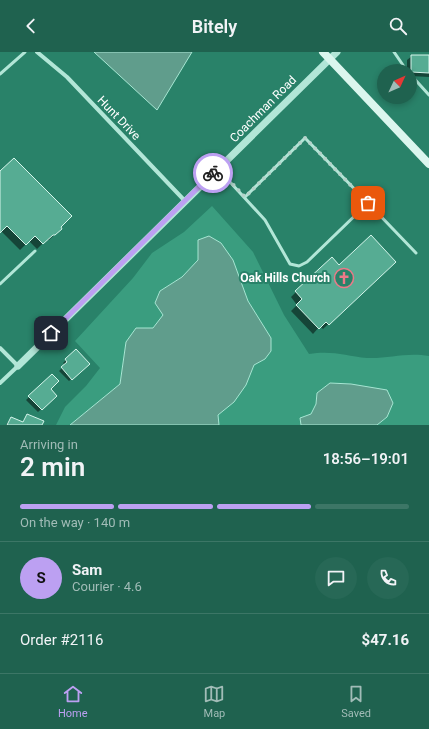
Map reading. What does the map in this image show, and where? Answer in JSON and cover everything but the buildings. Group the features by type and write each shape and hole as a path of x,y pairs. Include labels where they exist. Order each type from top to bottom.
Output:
{"main road":[{"path":"323,52 429,164"}],"street":[{"name":"Hunt Drive","path":"37,52 67,77 185,201"},
{"name":"Coachman Road","path":"0,383 337,52"},
{"path":"0,348 18,366"}],"lane":[{"path":"0,74 25,52"},
{"path":"394,52 402,64"},
{"path":"417,82 429,95"},
{"path":"245,197 305,138 416,253"},
{"path":"218,169 265,220 290,264 299,266 307,262 368,203"},
{"path":"0,284 35,251"}],"green space":[{"path":"212,206 253,252 284,315 309,354 332,353 367,358 405,355 429,356 429,425 377,425 387,417 387,390 351,384 330,383 317,393 316,404 311,414 301,418 301,425 219,425 217,415 240,393 254,365 265,359 271,351 271,338 248,301 233,260 198,240 198,260 182,277 160,291 155,303 164,315 153,328 126,342 120,384 70,425 56,425 65,407 86,386 100,368 75,341 133,278 152,253 184,232"}],"water":[{"path":"94,52 192,52 157,110"},
{"path":"209,236 221,243 233,260 248,301 271,338 271,351 265,359 254,365 246,385 234,402 218,415 219,425 70,425 120,384 126,342 136,328 153,328 163,315 155,303 160,291 182,277 198,260 198,240"},
{"path":"330,383 351,384 387,390 393,403 387,417 377,425 301,425 300,418 311,414 316,404 317,393"}],"way so far":[{"path":"213,173 218,169 245,197 305,138 368,203"}],"place":[{"name":"Oak Hills Church","path":"344,278"}],"route":[{"path":"51,333 213,173"}]}
